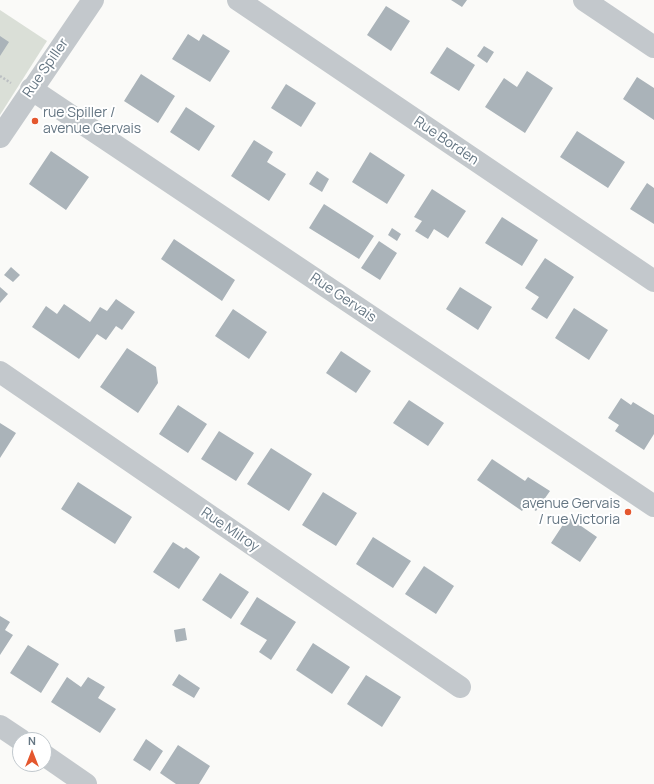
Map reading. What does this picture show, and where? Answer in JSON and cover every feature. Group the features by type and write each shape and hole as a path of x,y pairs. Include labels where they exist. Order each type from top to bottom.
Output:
{"street":[{"name":"Rue Spiller","path":"0,137 92,0"},
{"name":"Rue Borden","path":"238,0 654,281"},
{"path":"584,0 654,46"},
{"name":"Rue Gervais","path":"31,90 654,506"},
{"name":"Rue Milroy","path":"0,372 460,687"},
{"path":"0,726 12,734"},
{"path":"52,761 86,784"}],"shaded area":[{"path":"0,10 47,41 0,115"}],"building":[{"path":"451,0 467,0 462,7"},
{"path":"386,6 410,21 391,51 367,35"},
{"path":"188,34 199,41 203,34 230,51 210,82 172,59"},
{"path":"0,36 9,42 0,56"},
{"path":"484,46 494,52 487,63 477,56"},
{"path":"447,47 475,65 459,91 430,73"},
{"path":"527,71 553,88 525,133 485,107 504,78 517,87"},
{"path":"141,74 175,96 158,123 124,101"},
{"path":"637,77 654,88 654,120 623,99"},
{"path":"286,84 316,103 301,127 271,108"},
{"path":"186,107 215,126 199,151 170,132"},
{"path":"577,131 625,162 608,188 560,157"},
{"path":"254,140 273,152 267,162 286,174 269,201 231,176"},
{"path":"51,151 89,177 66,210 29,184"},
{"path":"370,152 405,175 387,204 352,182"},
{"path":"317,171 329,179 322,192 309,184"},
{"path":"647,183 654,188 654,224 630,209"},
{"path":"432,189 466,211 448,238 434,229 428,239 415,231 422,221 414,217"},
{"path":"324,204 374,236 359,259 309,228"},
{"path":"502,217 538,240 522,266 485,243"},
{"path":"392,228 401,234 397,241 388,235"},
{"path":"174,239 235,280 222,301 161,259"},
{"path":"379,241 397,253 380,280 361,268"},
{"path":"545,258 574,277 547,319 531,309 539,297 525,288"},
{"path":"11,267 20,275 13,282 4,275"},
{"path":"0,287 8,294 0,303"},
{"path":"460,287 492,307 478,330 446,309"},
{"path":"116,299 135,312 122,330 116,326 106,340 97,334 79,359 32,327 46,306 57,314 64,304 90,322 100,307 107,311"},
{"path":"574,308 608,330 589,360 555,338"},
{"path":"233,309 267,332 249,359 215,336"},
{"path":"127,348 156,367 158,383 138,413 100,387"},
{"path":"341,351 371,371 356,393 326,373"},
{"path":"621,398 631,405 633,402 654,415 654,434 644,450 615,431 619,425 608,418"},
{"path":"409,400 444,423 428,446 393,423"},
{"path":"178,405 207,424 188,453 159,434"},
{"path":"0,423 16,433 0,458"},
{"path":"219,431 254,453 236,481 201,459"},
{"path":"271,448 312,474 289,511 247,484"},
{"path":"492,459 525,481 528,477 550,491 536,511 526,505 522,511 477,480"},
{"path":"78,482 132,517 115,544 61,509"},
{"path":"323,492 357,513 336,546 302,525"},
{"path":"568,517 597,537 580,562 551,543"},
{"path":"373,537 411,561 393,588 356,564"},
{"path":"173,542 184,549 186,547 200,557 179,589 153,572"},
{"path":"424,566 454,586 436,614 405,594"},
{"path":"220,573 249,592 231,619 202,600"},
{"path":"257,597 296,622 271,660 259,652 267,640 240,624"},
{"path":"0,616 10,622 5,630 13,635 0,655"},
{"path":"185,628 187,640 176,642 174,630"},
{"path":"313,643 350,667 332,694 296,670"},
{"path":"28,645 59,664 41,693 10,673"},
{"path":"179,674 200,688 194,698 172,685"},
{"path":"366,675 401,697 382,727 347,704"},
{"path":"67,677 81,687 88,677 105,687 98,698 116,709 100,733 51,702"},
{"path":"146,739 163,751 150,771 133,760"},
{"path":"178,745 210,766 199,784 176,784 160,773"}],"place":[{"name":"rue Spiller / avenue Gervais","path":"35,121"},
{"name":"avenue Gervais / rue Victoria","path":"628,512"}]}
